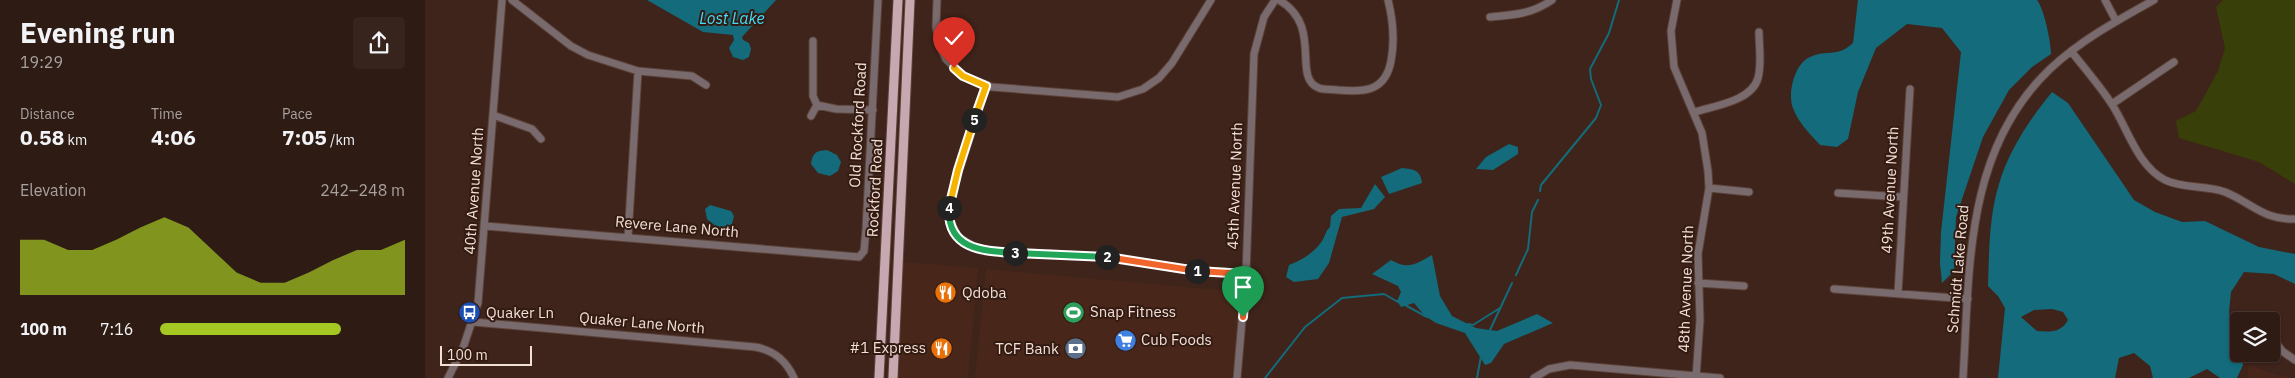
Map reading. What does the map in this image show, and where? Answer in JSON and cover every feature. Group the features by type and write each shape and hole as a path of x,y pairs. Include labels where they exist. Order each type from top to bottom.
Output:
{"main road":[{"name":"Rockford Road","path":"879,378 898,0"},
{"name":"Rockford Road","path":"893,378 911,0"}],"street":[{"name":"40th Avenue North","path":"448,378 473,322 481,278 502,0"},
{"path":"511,0 571,46 588,55 638,71 692,76 706,85"},
{"name":"Old Rockford Road","path":"865,251 878,0"},
{"path":"937,0 937,34 946,59 963,76 986,86 1118,97 1131,94 1159,78 1211,0"},
{"path":"1277,0 1290,7 1302,24 1306,44 1306,75 1309,80 1318,88 1349,91 1370,89 1377,86 1387,75 1393,38 1388,0"},
{"name":"45th Avenue North","path":"1237,378 1246,274 1254,54 1263,17 1277,0"},
{"path":"1490,17 1517,16 1531,12 1552,0"},
{"name":"48th Avenue North","path":"1677,0 1673,16 1671,50 1679,82 1695,112 1707,152 1709,188 1700,234 1698,283 1700,320 1696,377"},
{"path":"2105,0 2116,21"},
{"name":"Schmidt Lake Road","path":"1963,378 1974,218 1993,154 2004,131 2032,89 2049,70 2071,51 2116,21 2155,0"},
{"path":"1695,112 1740,97 1754,86 1759,69 1759,32"},
{"path":"813,41 813,96 817,105"},
{"path":"2071,51 2112,104 2148,166 2164,179 2183,186 2226,193 2262,214 2284,219 2295,219"},
{"path":"2112,104 2174,62"},
{"path":"628,237 638,71"},
{"path":"986,86 949,202 950,221 958,237 972,248 987,252 1121,258 1181,269 1246,274"},
{"name":"49th Avenue North","path":"1898,293 1910,88"},
{"path":"817,105 836,109 873,110"},
{"path":"811,116 817,105"},
{"path":"493,116 532,129 541,139"},
{"path":"1709,188 1749,192"},
{"path":"1839,193 1903,198"},
{"name":"Revere Lane North","path":"485,226 859,257 865,251"},
{"path":"1698,283 1743,286"},
{"path":"1834,289 1968,299"},
{"name":"Quaker Lane North","path":"473,322 755,347 774,353 789,367 793,378"},
{"path":"2280,349 2295,360"},
{"path":"1535,378 1549,369 1571,366 1720,378"}],"shaded area":[{"path":"903,262 978,268 968,378 899,378"},
{"path":"986,269 1241,292 1232,378 975,378"},
{"path":"2249,365 2278,375 2293,378 2247,378"}],"green space":[{"path":"2223,0 2295,0 2295,184 2259,162 2179,138 2176,121 2196,111 2218,71 2225,48 2216,7"}],"water":[{"name":"Lost Lake","path":"647,0 776,0 742,37 743,40 749,43 751,49 749,57 743,60 733,57 729,48 734,40 733,35 703,32"},
{"path":"1858,0 2037,0 2045,17 2051,54 2032,67 2009,90 1983,137 1956,217 1954,271 1942,283 1940,263 1941,232 1961,52 1942,28 1907,24 1876,48 1858,92 1848,139 1837,147 1820,145 1801,123 1791,102 1796,72 1805,60 1816,55 1837,52 1853,43"},
{"path":"2052,92 2068,103 2134,200 2155,212 2182,222 2205,221 2259,247 2295,254 2295,284 2274,274 2244,272 2231,292 2229,312 2230,362 2242,362 2243,365 2237,378 2220,378 2207,369 2189,378 2153,378 2150,366 2134,353 2119,358 2115,378 1998,378 2005,308 1998,296 1988,286 1993,209 2003,171 2028,124","holes":["2052,309 2063,312 2068,320 2059,329 2037,331 2021,317 2034,310"]},
{"path":"1509,144 1518,147 1518,154 1493,170 1476,169 1486,157"},
{"path":"827,150 837,155 841,162 838,171 830,176 818,173 811,164 816,153"},
{"path":"1402,168 1416,171 1420,175 1422,183 1389,194 1381,177"},
{"path":"1375,184 1385,197 1374,209 1342,217 1329,263 1318,279 1294,282 1286,277 1289,265 1307,256 1322,241 1330,227 1331,216 1339,209 1361,208"},
{"path":"710,205 731,211 734,216 732,224 719,227 707,219 705,209"},
{"path":"1432,255 1440,296 1452,316 1476,328 1497,331 1537,314 1553,323 1504,344 1491,363 1485,365 1465,333 1436,323 1425,316 1414,303 1401,307 1397,301 1401,292 1398,286 1372,274 1391,260 1402,265 1412,265"}],"waterway":[{"path":"1540,191 1541,185 1596,118 1601,105 1591,79 1590,69 1609,33 1619,0"},
{"path":"1516,275 1528,249 1532,212 1538,200"},
{"path":"1490,330 1512,283"},
{"path":"1265,378 1305,327 1342,298 1384,294 1398,302"},
{"path":"1405,305 1427,317"},
{"path":"1468,324 1473,325 1500,308"},
{"path":"1477,378 1481,356"}],"place":[{"name":"Qdoba","path":"946,293"},
{"name":"Snap Fitness","path":"1074,312"},
{"name":"Quaker Ln","path":"470,313"},
{"name":"Cub Foods","path":"1125,340"},
{"name":"#1 Express","path":"942,348"},
{"name":"TCF Bank","path":"1075,349"}],"route":[{"path":"954,68 963,76 986,86 949,202 950,221 958,237 964,243 972,248 987,252 1121,258 1181,269 1237,275 1246,274 1243,317"}]}
